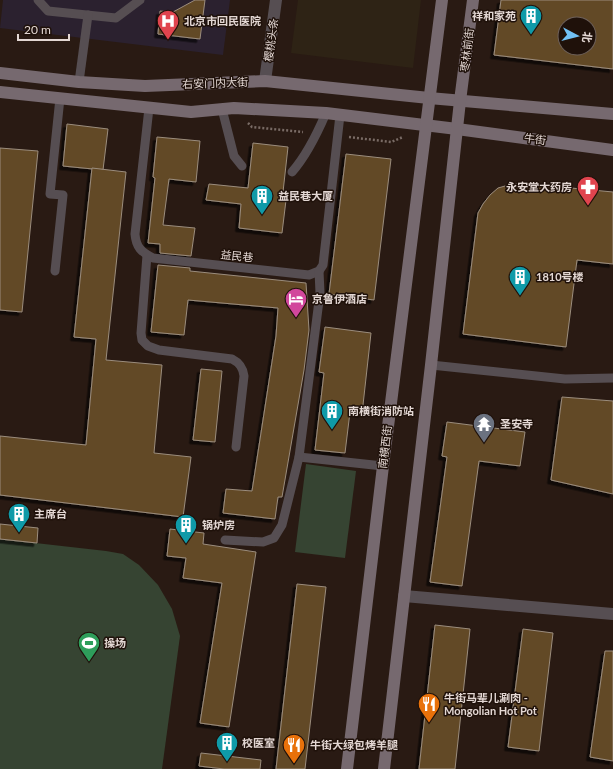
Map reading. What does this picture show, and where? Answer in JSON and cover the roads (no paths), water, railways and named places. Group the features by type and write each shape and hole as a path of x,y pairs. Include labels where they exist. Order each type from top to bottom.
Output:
{"main road":[{"path":"429,98 442,0"},
{"name":"枣林前街","path":"458,129 460,101 473,0"},
{"name":"右安门内大街","path":"0,73 79,82 144,86 265,81 460,101"},
{"path":"0,92 191,112 234,108 326,113 426,126"},
{"name":"南横西街","path":"347,769 429,98"},
{"path":"460,101 613,114"},
{"name":"牛街","path":"426,126 613,150"},
{"path":"384,769 458,129"}],"street":[{"name":"樱桃头条","path":"265,81 276,0"},
{"path":"404,596 613,614"}],"lane":[{"path":"38,0 48,11 116,18 140,0"},
{"path":"79,82 88,15"},
{"path":"54,270 63,195 50,194 60,98"},
{"path":"149,108 135,234 136,242 140,250 147,256 141,333 142,340 148,346 159,350 232,359 238,362 243,368 244,376 236,447"},
{"path":"222,109 234,156 242,166"},
{"path":"292,172 301,162 318,133 326,113"},
{"path":"225,540 263,542 274,538 282,525 300,457 320,293 319,271 323,265 340,115"},
{"name":"益民巷","path":"147,256 152,258 309,275 319,271"},
{"path":"431,365 565,380 613,378"},
{"path":"300,457 383,466"}],"place":[{"name":"祥和家苑","path":"531,36"},
{"name":"北京市回民医院","path":"168,40"},
{"name":"永安堂大药房","path":"588,206"},
{"name":"益民巷大厦","path":"262,216"},
{"name":"1810号楼","path":"520,296"},
{"name":"京鲁伊酒店","path":"296,318"},
{"name":"南横街消防站","path":"332,430"},
{"name":"圣安寺","path":"484,444"},
{"name":"主席台","path":"19,534"},
{"name":"锅炉房","path":"186,544"},
{"name":"操场","path":"89,662"},
{"name":"牛街马辈儿涮肉 - Mongolian Hot Pot","path":"429,724"},
{"name":"校医室","path":"227,762"},
{"name":"牛街大绿包烤羊腿","path":"294,764"}]}
